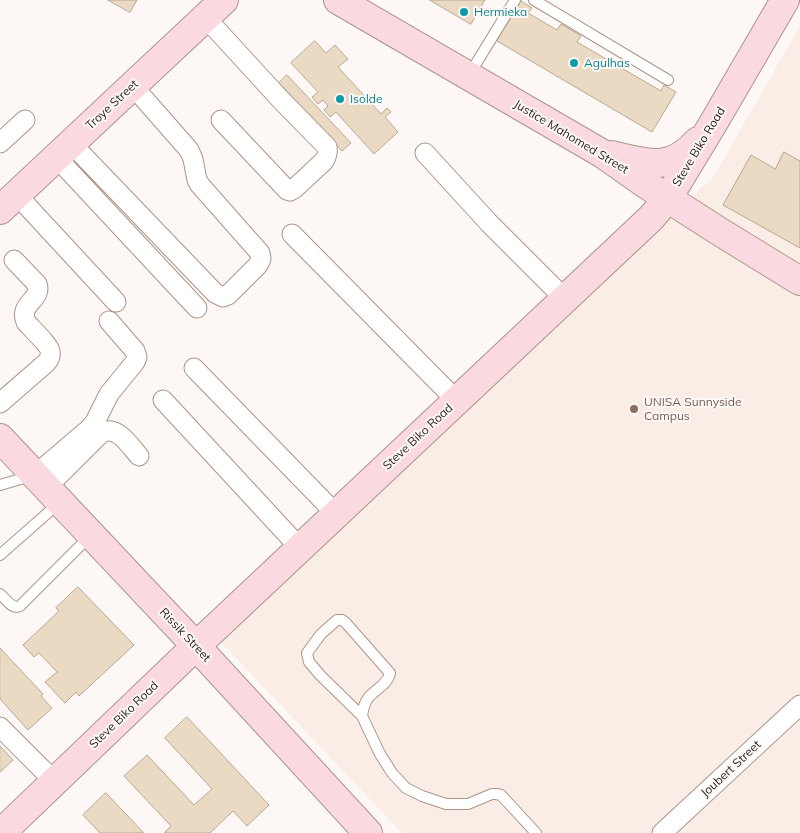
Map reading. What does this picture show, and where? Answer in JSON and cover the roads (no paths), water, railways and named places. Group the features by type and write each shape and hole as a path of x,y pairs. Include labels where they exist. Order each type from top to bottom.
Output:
{"main road":[{"name":"Justice Mahomed Street","path":"338,0 603,154 647,185 800,281"},
{"name":"Steve Biko Road","path":"1,833 196,646 651,218 668,198 785,0"},
{"name":"Troye Street","path":"4,205 214,9"},
{"path":"603,154 640,162 666,163 684,154 714,122"},
{"name":"Rissik Street","path":"0,438 196,646 368,833"}],"street":[{"path":"214,9 281,100 327,147 327,156 295,188 290,191 287,190 221,120"},
{"path":"64,150 215,293 223,297 228,295 258,265 261,259 260,253 196,180 193,159 188,150 132,85"},
{"path":"0,143 25,120"},
{"path":"64,150 197,308"},
{"path":"426,153 489,223 565,299"},
{"path":"4,205 116,302"},
{"path":"292,234 457,401"},
{"path":"0,403 46,363 50,354 50,349 24,318 24,311 37,294 38,284 14,260"},
{"path":"47,488 94,422 109,394 135,362 137,355 135,351 109,321"},
{"path":"194,368 336,514"},
{"path":"163,400 300,548"},
{"path":"47,488 105,431 109,430 118,434 139,456"},
{"name":"Joubert Street","path":"662,833 800,705"},
{"path":"0,726 54,782"}],"lane":[{"path":"469,76 515,0"},
{"path":"534,0 668,80"},
{"path":"0,485 47,488"},
{"path":"0,555 47,488"},
{"path":"0,594 13,607 17,608 91,535"},
{"path":"362,716 364,704 389,679 390,673 345,622 337,620 307,653 309,662 362,716 380,754 392,773 406,788 446,804 468,804 492,794 501,795 536,833"}],"place":[{"name":"Hermieka","path":"464,12"},
{"name":"Agulhas","path":"574,63"},
{"name":"Isolde","path":"340,99"},
{"name":"UNISA Sunnyside Campus","path":"634,409"}]}
